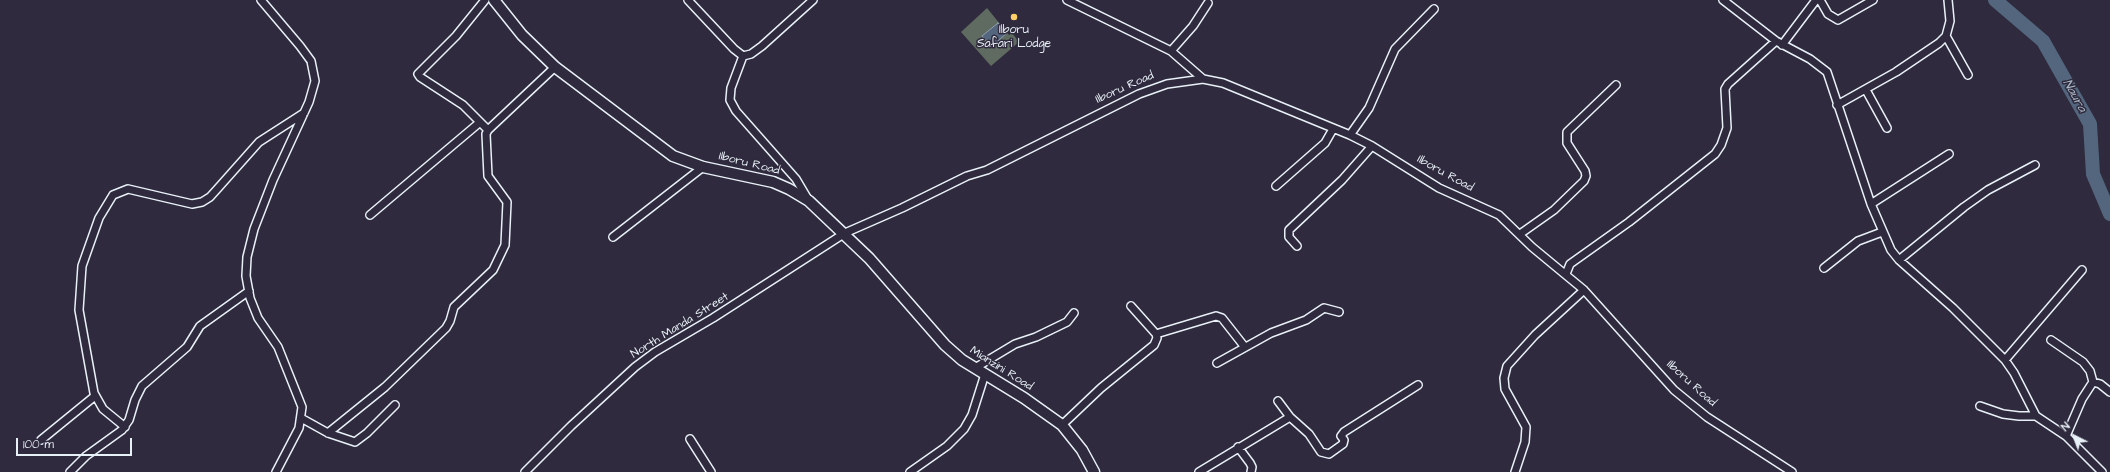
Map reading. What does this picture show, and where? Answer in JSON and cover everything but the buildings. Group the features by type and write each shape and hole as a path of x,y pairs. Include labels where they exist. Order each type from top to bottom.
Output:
{"street":[{"path":"261,0 311,61 314,76 314,90 254,229 247,257 246,276 249,291 258,318 278,347 299,396 302,407 301,418 296,434 276,472"},
{"path":"485,0 449,43 418,74 420,77 463,105 478,123 488,130"},
{"name":"Ilboru Road","path":"494,0 522,35 555,67 673,156 703,166 773,182 789,189 809,201 845,233 902,208 966,176 987,170 1139,94 1167,84 1202,79 1223,83 1350,135 1372,146 1439,188 1499,215 1584,290 1674,390 1707,417 1792,472"},
{"path":"688,0 734,49 743,56"},
{"path":"743,56 751,54 762,46 813,0"},
{"path":"1067,0 1170,51 1202,79"},
{"path":"1723,0 1779,43 1824,68 1830,80 1871,204 1891,250 1899,260 1953,308 2005,360 2014,373 2036,416 2066,436 2102,472"},
{"path":"1566,274 1570,264 1628,222 1715,154 1721,145 1727,128 1725,89 1728,84 1779,43 1816,0"},
{"path":"1820,0 1828,14 1838,20 1873,0"},
{"path":"1838,105 1928,53 1946,36 1950,21 1948,0"},
{"path":"1170,51 1193,26 1208,3"},
{"path":"1350,135 1369,108 1394,49 1434,9"},
{"path":"1946,36 1968,75"},
{"path":"743,56 731,88 730,100 736,111 796,179 809,201"},
{"path":"328,433 385,387 446,328 450,321 454,307 494,270 506,244 507,202 488,176 486,134 488,130 555,67"},
{"path":"1520,234 1554,210 1584,181 1586,176 1567,143 1567,132 1616,85"},
{"path":"1866,90 1887,128"},
{"path":"125,427 103,409 95,396 79,310 82,266 99,218 109,200 118,192 128,189 192,204 202,202 210,197 259,142 304,112"},
{"path":"370,215 478,123"},
{"path":"1276,186 1325,143 1333,129"},
{"path":"1297,246 1289,237 1289,230 1342,180 1372,146"},
{"path":"1871,204 1949,154"},
{"path":"1899,260 1964,206 1988,190 2035,165"},
{"path":"614,238 703,166"},
{"path":"1824,268 1858,241 1882,232"},
{"name":"Mianzini Road","path":"845,233 945,345 962,360 1024,398 1062,426 1082,450 1094,472"},
{"name":"North Manda Street","path":"525,472 570,426 650,356 713,318 845,233"},
{"path":"2005,360 2082,270"},
{"path":"1515,472 1525,442 1526,427 1505,389 1504,378 1507,366 1535,335 1584,290"},
{"path":"70,472 86,456 116,436 125,427 142,386 187,347 200,326 249,291"},
{"path":"1062,426 1101,388 1154,345 1157,338 1156,334 1132,306"},
{"path":"1217,362 1271,332 1306,320 1324,308 1339,312"},
{"path":"975,368 1015,344 1036,337 1067,322 1074,313"},
{"path":"1156,334 1216,316 1222,318 1244,346"},
{"path":"2051,340 2083,362 2090,371 2093,382 2082,399 2066,436"},
{"path":"910,472 948,446 964,429 972,415 985,374"},
{"path":"2093,382 2100,384 2110,392"},
{"path":"1278,400 1290,417 1309,434 1321,452 1329,454 1343,444 1344,440 1341,436 1344,432 1418,385"},
{"path":"41,440 95,396"},
{"path":"301,418 328,433 351,441 358,441 395,405"},
{"path":"1980,406 2003,414 2036,416"},
{"path":"1199,472 1290,417"},
{"path":"690,439 711,472"},
{"path":"1238,448 1250,463 1252,467 1251,472"}],"green space":[{"path":"987,8 1009,35 1012,33 1019,42 991,66 961,32"}],"water":[{"path":"998,23 1007,33 991,47 982,36"}],"waterway":[{"name":"Naura","path":"1995,0 2043,41 2090,124 2093,174 2110,214"}],"place":[{"name":"Ilboru Safari Lodge","path":"1014,17"}]}
